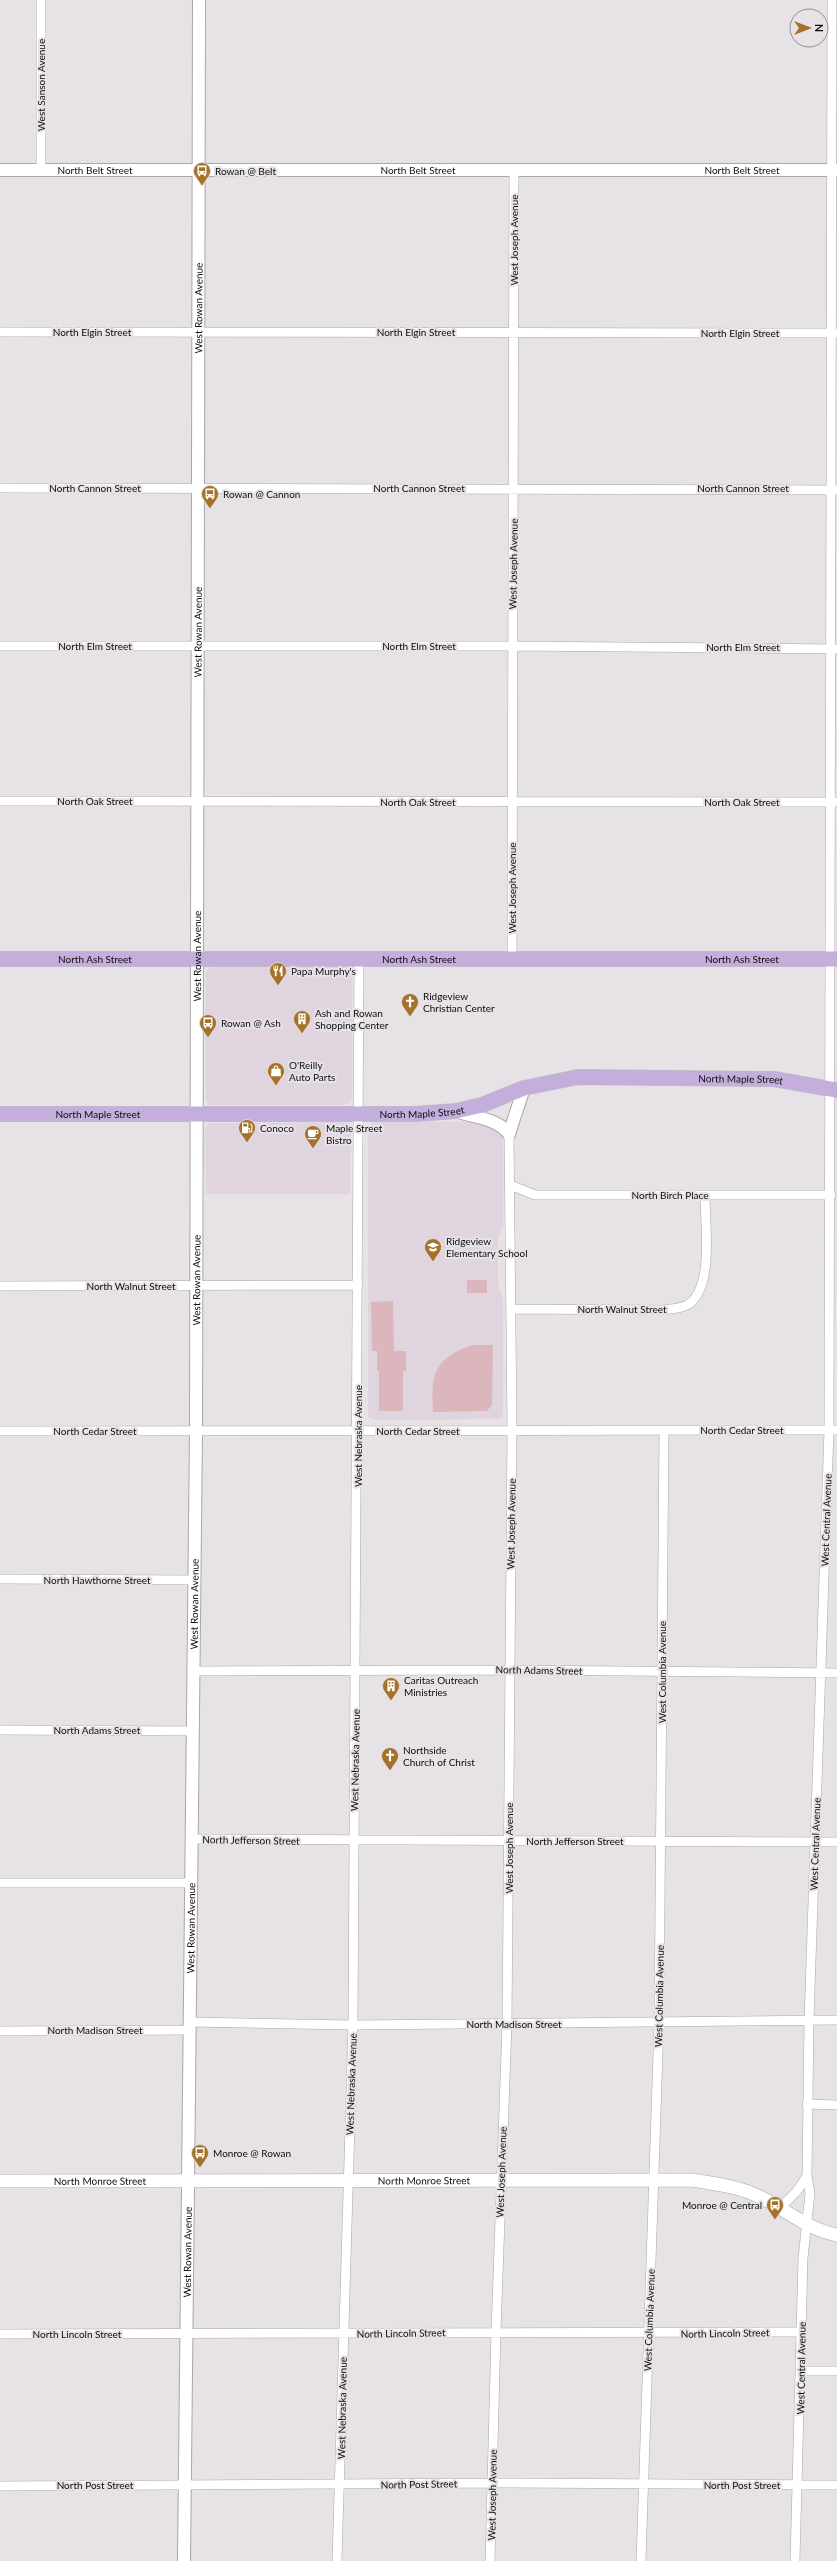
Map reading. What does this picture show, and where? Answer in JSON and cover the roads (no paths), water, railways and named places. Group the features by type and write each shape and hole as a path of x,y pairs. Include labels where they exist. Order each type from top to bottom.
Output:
{"main road":[{"name":"North Ash Street","path":"0,959 834,959"},
{"name":"North Maple Street","path":"0,1114 415,1114 456,1111 482,1105 524,1088 578,1077 774,1079 833,1089"},
{"name":"North Monroe Street","path":"0,2181 500,2179 692,2180 729,2186 760,2197 806,2223 837,2235"}],"street":[{"name":"West Sanson Avenue","path":"41,0 41,170"},
{"name":"West Rowan Avenue","path":"184,2561 196,1431 196,646 199,332 199,0"},
{"name":"West Central Avenue","path":"795,2561 806,2223 810,2193 807,2176 809,2020 821,1673 833,1430 831,1194 834,959 835,170 832,0"},
{"name":"North Belt Street","path":"0,170 835,170"},
{"name":"West Joseph Avenue","path":"512,959 514,170"},
{"name":"North Elgin Street","path":"0,332 835,333"},
{"name":"North Cannon Street","path":"0,488 835,489"},
{"name":"North Elm Street","path":"0,646 513,646 834,649"},
{"name":"North Oak Street","path":"0,801 197,800 512,803 834,802"},
{"name":"West Nebraska Avenue","path":"337,2561 353,2025 360,1114 359,959"},
{"path":"509,1134 524,1088"},
{"path":"456,1111 479,1119 495,1121 509,1134"},
{"name":"West Joseph Avenue","path":"490,2561 500,2179 507,2024 512,1431 512,1309 509,1134"},
{"name":"North Birch Place","path":"510,1184 535,1194 705,1196 831,1194"},
{"name":"North Walnut Street","path":"512,1309 662,1310 680,1308 689,1304 703,1286 706,1271 705,1196"},
{"name":"North Walnut Street","path":"0,1286 358,1285"},
{"name":"West Columbia Avenue","path":"641,2561 659,2023 664,1430"},
{"name":"North Cedar Street","path":"0,1431 833,1430"},
{"name":"North Hawthorne Street","path":"0,1579 195,1580"},
{"name":"North Adams Street","path":"194,1671 510,1670 837,1673"},
{"name":"North Adams Street","path":"0,1730 193,1731"},
{"name":"North Jefferson Street","path":"192,1839 354,1841 509,1840 837,1842"},
{"path":"0,1883 191,1883"},
{"name":"North Madison Street","path":"0,2030 190,2026 659,2023 837,2020"},
{"path":"807,2104 837,2105"},
{"path":"780,2208 797,2191 807,2176"},
{"name":"North Lincoln Street","path":"0,2334 496,2332 649,2334 802,2332"},
{"path":"802,2371 837,2371"},
{"name":"North Post Street","path":"0,2486 491,2483 837,2485"}],"place":[{"name":"Rowan @ Belt","path":"202,186"},
{"name":"Rowan @ Cannon","path":"210,509"},
{"name":"Papa Murphy's","path":"278,986"},
{"name":"Ridgeview Christian Center","path":"410,1017"},
{"name":"Ash and Rowan Shopping Center","path":"302,1034"},
{"name":"Rowan @ Ash","path":"208,1038"},
{"name":"O'Reilly Auto Parts","path":"276,1086"},
{"name":"Conoco","path":"247,1143"},
{"name":"Maple Street Bistro","path":"313,1149"},
{"name":"Ridgeview Elementary School","path":"433,1262"},
{"name":"Caritas Outreach Ministries","path":"391,1701"},
{"name":"Northside Church of Christ","path":"390,1771"},
{"name":"Monroe @ Rowan","path":"200,2168"},
{"name":"Monroe @ Central","path":"775,2220"}]}
